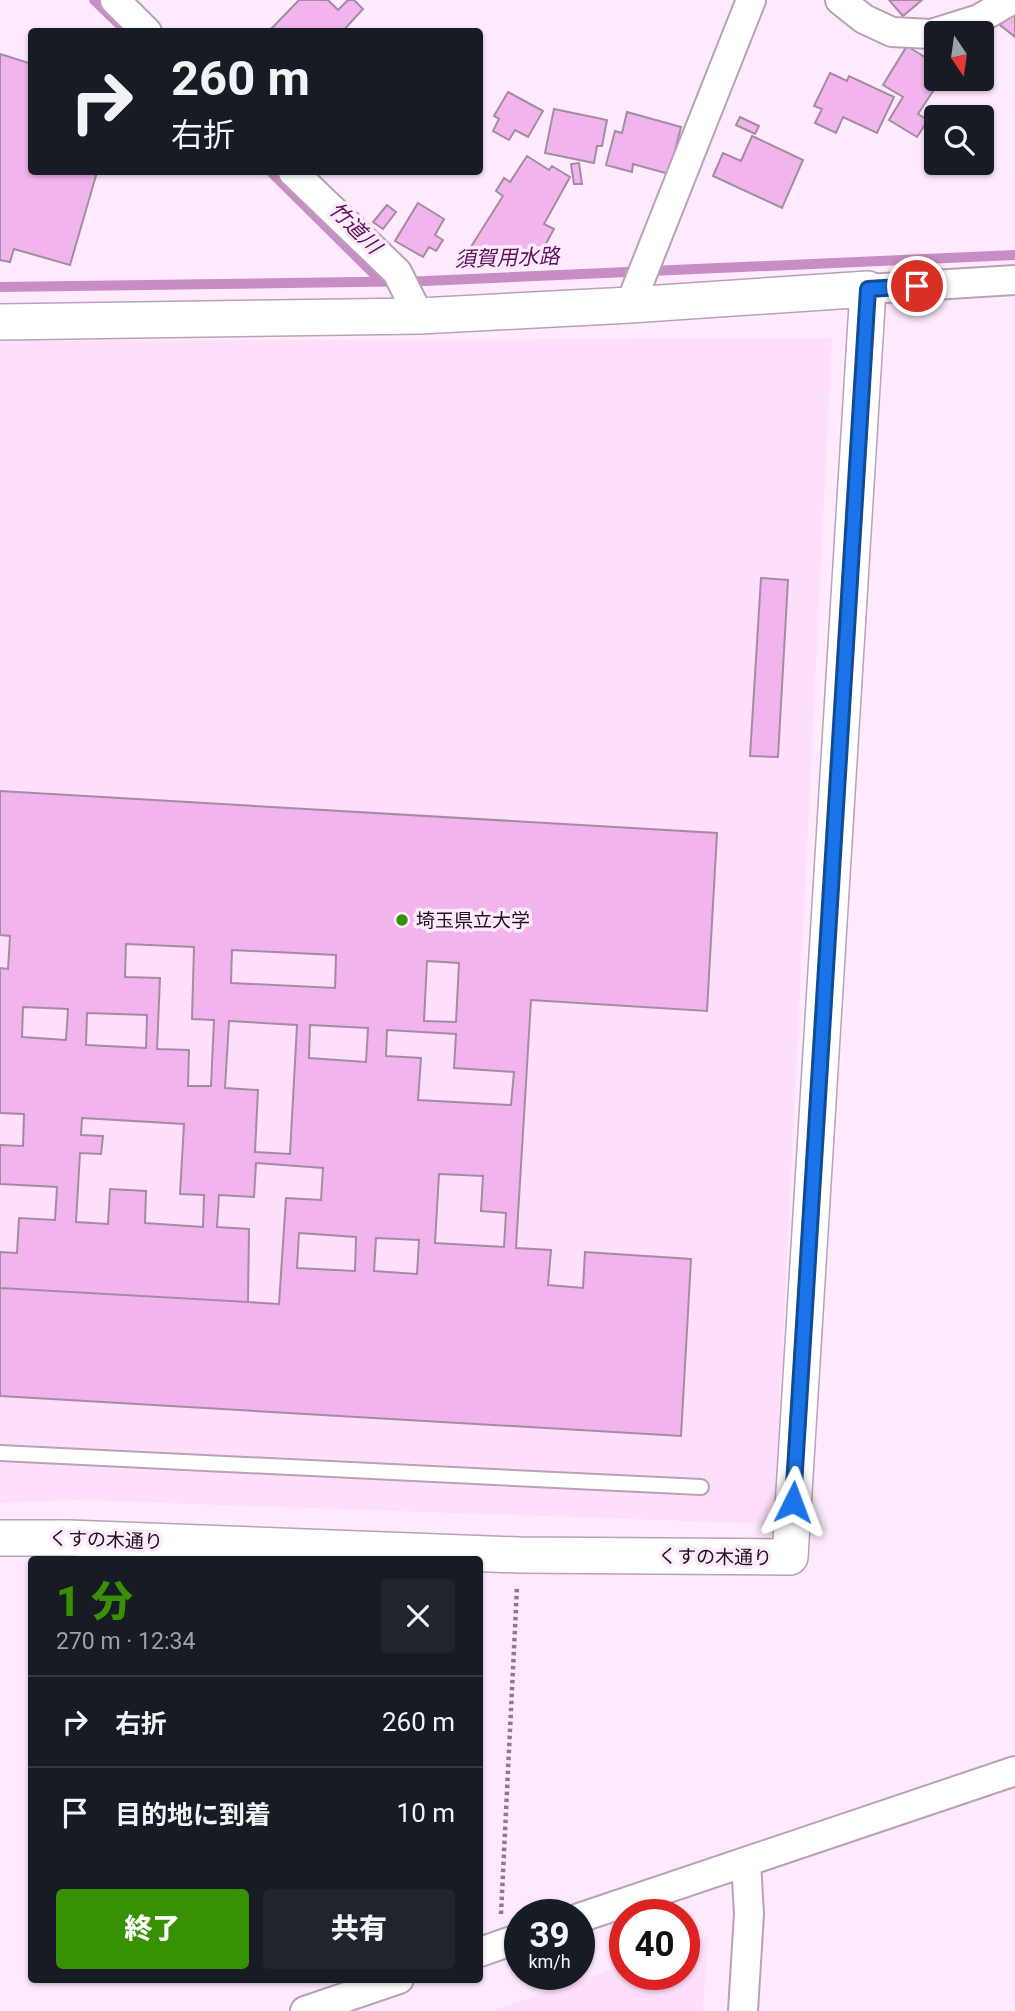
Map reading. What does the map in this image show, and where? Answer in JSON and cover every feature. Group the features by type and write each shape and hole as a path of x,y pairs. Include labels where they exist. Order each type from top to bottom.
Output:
{"street":[{"path":"115,0 143,28"},
{"path":"629,305 751,0"},
{"path":"840,0 864,19 892,32 931,34 979,19 1011,0"},
{"path":"296,175 397,272 419,316"},
{"path":"0,323 419,316 1015,280"},
{"name":"くすの木通り","path":"0,1538 69,1538 519,1555 790,1558 868,289"},
{"path":"595,1913 1015,1771"},
{"path":"743,2011 748,1914 746,1862"},
{"path":"305,2011 387,1983"}],"lane":[{"path":"0,1453 701,1487"}],"path":[{"path":"499,1945 519,1555"}],"shaded area":[{"name":"埼玉県立大学","path":"832,338 774,1524 76,1500 0,1503 0,341"},
{"path":"708,1936 703,2011 491,2011 552,1990 595,1990 595,1975 609,1970 609,1990 700,1990 700,1939"}],"building":[{"path":"299,0 328,0 338,10 348,0 354,0 363,9 346,28 272,28"},
{"path":"889,0 922,0 903,16"},
{"path":"1013,9 1015,11 1015,37 1000,25"},
{"path":"907,46 924,57 924,91 933,91 918,114 924,118 924,126 917,137 889,120 903,97 883,85"},
{"path":"0,54 28,63 28,175 96,175 70,265 14,249 10,262 0,260"},
{"path":"830,73 847,81 849,76 894,97 877,133 843,117 836,133 815,123 822,109 814,106"},
{"path":"508,92 543,111 528,137 515,130 509,140 493,131 499,119 494,116"},
{"path":"554,109 607,120 602,146 597,146 594,163 545,153"},
{"path":"627,112 681,127 669,174 633,164 632,172 606,165 615,131 622,133"},
{"path":"740,117 759,126 755,134 736,125"},
{"path":"752,136 803,160 782,208 713,176 723,153 741,161"},
{"path":"527,156 549,170 552,166 570,177 544,224 554,229 537,260 472,264 467,253 503,196 496,191 504,178 510,182"},
{"path":"579,163 582,184 574,184 571,164"},
{"path":"418,203 444,219 435,235 443,240 436,251 429,247 423,257 395,241"},
{"path":"387,205 396,212 383,229 373,222"},
{"path":"761,578 788,580 778,757 750,756"},
{"name":"埼玉県立大学","path":"0,791 717,833 707,1011 531,1000 516,1248 551,1250 548,1285 583,1288 585,1252 691,1259 681,1436 0,1396 0,1252 17,1253 19,1218 55,1220 57,1187 0,1184 0,1145 23,1146 24,1114 0,1113 0,968 8,969 10,936 0,935","holes":["126,944 194,947 192,1019 214,1020 211,1086 188,1086 189,1050 157,1049 160,978 125,977","232,950 336,955 335,988 231,983","427,961 459,963 456,1022 424,1021","23,1007 68,1009 66,1040 22,1037","87,1013 147,1015 146,1048 86,1045","229,1021 297,1025 290,1154 255,1152 258,1090 225,1088","310,1025 368,1028 366,1062 309,1058","387,1030 456,1034 454,1068 514,1072 511,1105 418,1100 421,1058 386,1056","82,1118 184,1124 180,1194 204,1195 203,1227 145,1223 146,1191 110,1189 108,1224 76,1222 80,1153 101,1154 103,1136 81,1135","256,1163 323,1168 321,1200 286,1198 279,1304 248,1302 249,1229 217,1227 219,1195 254,1197","439,1174 483,1176 481,1211 506,1213 504,1247 435,1243","299,1233 356,1237 355,1271 297,1268","376,1238 419,1240 417,1274 374,1271"]}],"waterway":[{"name":"竹道川","path":"94,0 123,28"},
{"name":"竹道川","path":"274,175 382,282"},
{"name":"須賀用水路","path":"0,287 425,281 1015,255"}],"place":[{"name":"埼玉県立大学","path":"402,920"}],"route":[{"path":"793,1502 868,289 917,286"}]}
